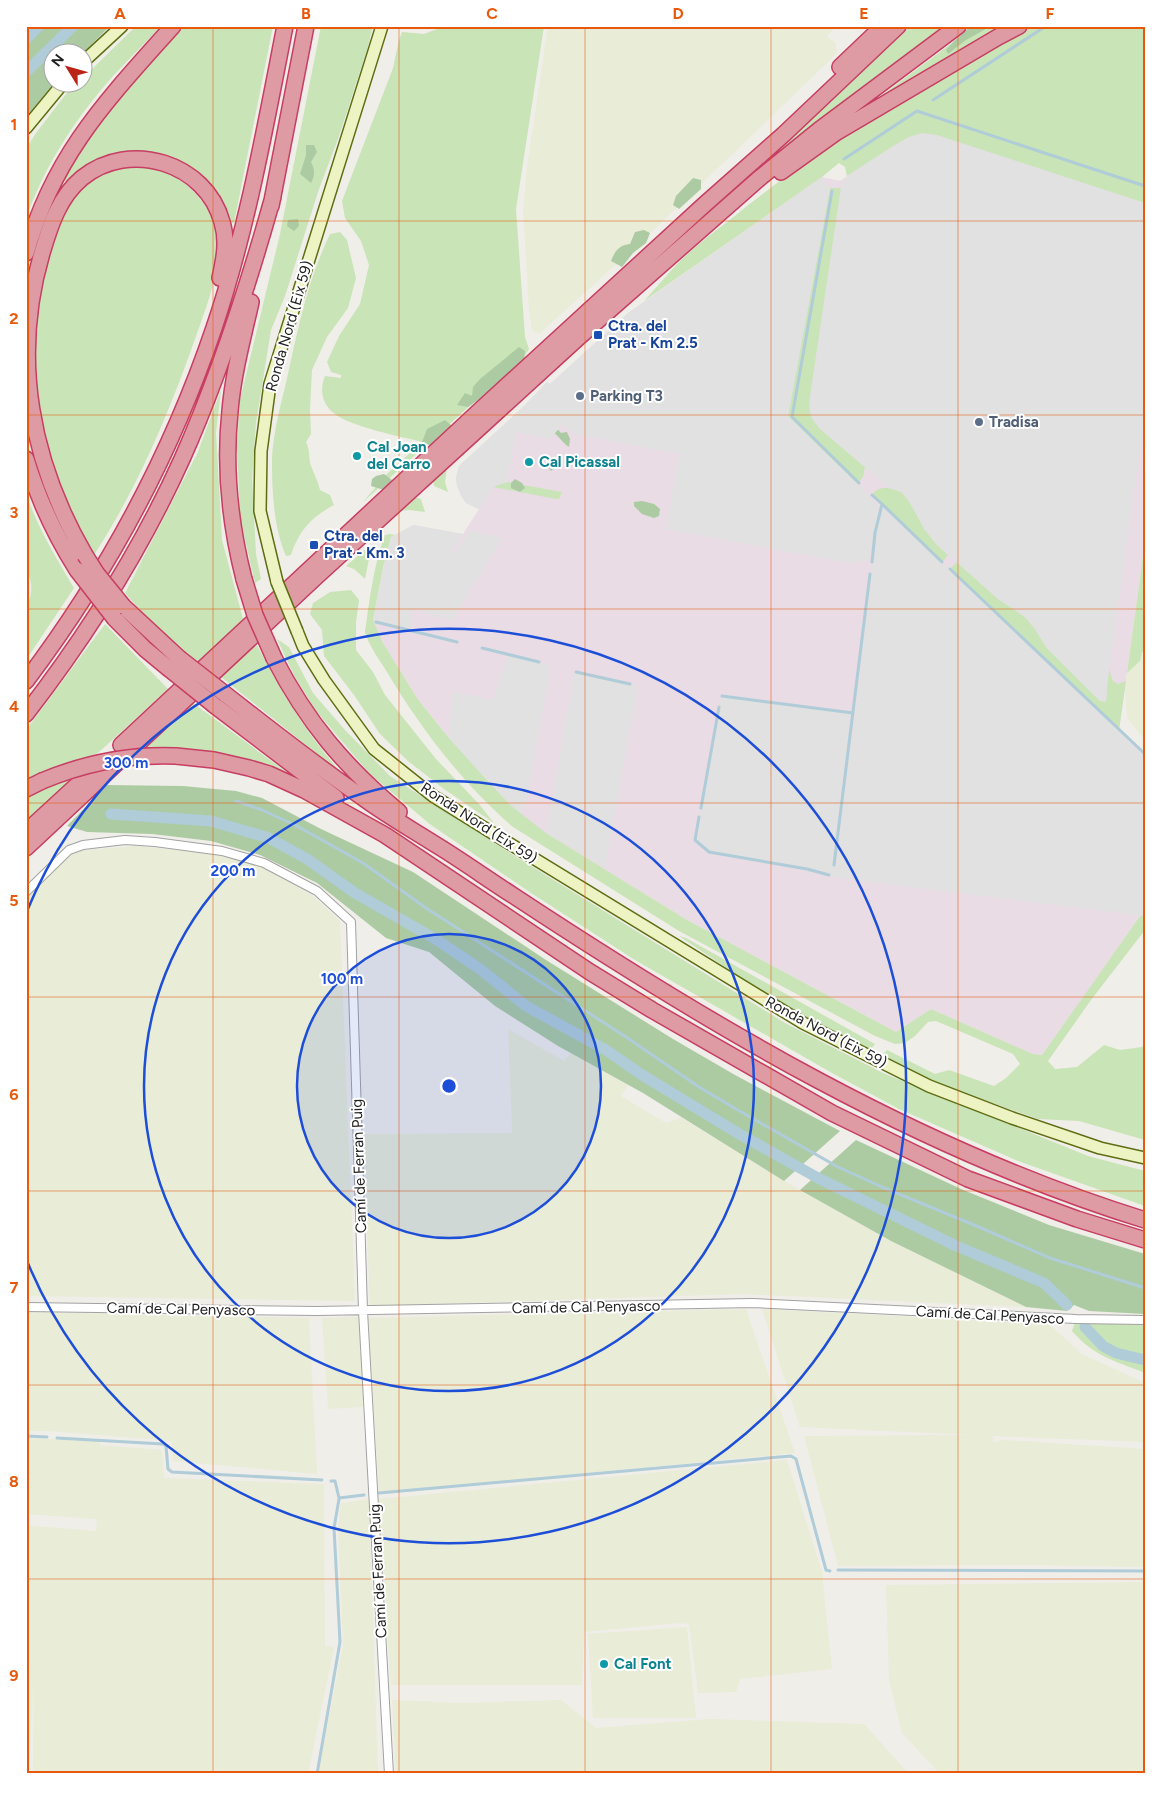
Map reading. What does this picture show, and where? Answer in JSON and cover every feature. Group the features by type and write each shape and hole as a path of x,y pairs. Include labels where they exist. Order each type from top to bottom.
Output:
{"highway":[{"path":"26,253 45,200 68,154 109,98 173,26"},
{"path":"26,682 54,645 110,555 150,482 187,400 208,346 237,253 284,26"},
{"path":"306,26 273,197 238,359 230,411 229,491 237,553 255,615 274,658 303,708 340,758 378,795 438,846"},
{"path":"704,206 760,146 883,26"},
{"path":"26,832 325,554 704,206 783,136 898,26"},
{"path":"26,848 316,577 579,336 818,130 958,26"},
{"path":"701,230 837,132 1019,26"},
{"path":"208,346 226,246 222,222 210,196 200,184 185,172 168,163 152,159 138,158 116,161 90,172 76,183 65,196 55,214 46,240 29,317 27,357 30,398 41,456 63,514 97,574 173,663 385,835"},
{"path":"26,714 95,618 149,527 171,483 214,382 247,287 273,197"},
{"path":"26,459 53,530 77,570 95,595 115,619 145,648 173,663"},
{"path":"219,700 364,799 603,954 834,1090 913,1128 1030,1180 1145,1220"},
{"path":"26,789 73,770 138,756 176,756 224,762 269,774 322,799 385,835 598,976 832,1113 968,1179 1076,1219 1145,1240"}],"main road":[{"path":"92,54 122,26"},
{"name":"Ronda Nord (Eix 59)","path":"382,26 270,384 261,451 260,511 277,582 303,646 324,680 374,749 433,796 802,1023 929,1086 1012,1118 1100,1148 1145,1158"},
{"path":"26,128 56,92"}],"street":[{"name":"Camí de Ferran Puig","path":"26,892 69,850 83,845 125,840 155,842 222,850 264,863 317,891 351,922 364,1311 389,1774"},
{"name":"Camí de Cal Penyasco","path":"26,1307 364,1311 753,1303 1076,1319 1145,1320"}],"shaded area":[{"name":"Tradisa","path":"922,133 937,135 1145,203 1145,411 1106,702 1100,701 1046,647 1025,617 998,599 936,544 924,529 909,501 901,492 889,488 819,428 811,417 809,404 841,188 847,176 893,146 909,137"},
{"name":"Tradisa","path":"893,146 1145,203 1145,543 1119,730 1145,754 1145,916 1140,916 1042,1055 1033,1054 931,1009 896,1032 687,920 536,827 510,805 491,785 443,731 417,698 383,643 373,620 413,525 463,534 479,509 466,503 461,496 456,478 459,466 523,407 547,382 550,384 628,313 822,177 840,181"},
{"path":"822,177 830,188 788,416 879,505 869,560 849,563 666,529 679,454 575,434 562,425 550,439 516,432 507,482 493,487 479,509 466,503 457,486 456,478 459,466 523,407 547,382 550,384 628,313"},
{"path":"882,504 1145,754 1145,916 837,878 807,869 709,852 695,840 722,696 853,713 875,533"},
{"path":"413,525 463,534 451,552 456,552 470,530 502,538 452,621 415,609 411,614 412,629 373,620 391,537"},
{"path":"508,654 551,665 526,804 520,813 491,785 448,737 453,692 493,700"},
{"path":"574,673 638,685 605,868 546,833"}],"green space":[{"path":"43,26 110,26 92,44 92,42 42,42 42,92 47,92 26,117 26,43"},
{"path":"136,26 161,26 99,92 62,143 33,199 26,219 26,149 68,92 92,92 92,69"},
{"path":"182,26 273,26 234,223 230,223 221,203 209,186 194,171 176,161 157,154 136,152 115,154 90,163 67,182 62,180 88,138"},
{"path":"321,26 359,26 372,29 338,139 319,189 285,296 271,330 256,423 252,478 256,554 261,579 255,583 240,517 237,448 240,400 280,234"},
{"path":"435,26 544,26 516,209 525,337 529,349 524,357 362,503 388,473 422,442 376,431 343,419 327,406 323,397 322,387 325,376 341,378 341,375 331,372 327,362 339,336 360,304 369,265 361,241 345,218 342,201 393,68 402,32 424,34 437,29"},
{"path":"548,26 840,26 827,37 835,42 837,53 643,240 539,334 532,330 529,310 523,210 527,167"},
{"path":"911,26 948,26 711,212"},
{"path":"971,26 991,26 966,40 948,54 946,50"},
{"path":"975,26 1009,26 859,112"},
{"path":"1033,26 1145,26 1145,203 909,137 847,176 845,167 839,163 822,177 644,301 677,264 781,180 850,133 922,88"},
{"path":"306,145 314,145 317,152 311,162 314,172 311,183 300,174 306,155"},
{"path":"137,164 158,169 177,178 192,190 204,204 215,228 217,242 216,270 185,367 163,422 124,504 94,555 74,521 46,452 36,380 35,335 37,312 54,237 61,217 72,198 89,182 120,168"},
{"path":"693,178 701,180 701,189 679,209 673,205 676,196"},
{"path":"830,188 841,188 809,404 819,428 865,467 863,477 857,484 788,416"},
{"path":"298,219 299,226 294,231 287,226 288,220"},
{"path":"644,230 650,233 646,243 633,253 622,267 611,261 618,249 630,244 635,232"},
{"path":"340,232 347,240 356,278 348,308 327,337 312,370 311,434 306,442 311,466 320,490 330,495 334,505 312,520 302,532 291,555 286,556 278,533 273,495 272,458 275,430 299,326 315,270 330,234"},
{"path":"519,347 525,351 524,361 488,393 468,407 457,405 465,393 472,396 473,387 480,379"},
{"path":"221,390 216,433 222,540 243,619 198,663 160,630 125,593 197,454"},
{"path":"445,420 453,427 431,446 422,442 427,429"},
{"path":"554,425 561,433 567,432 570,439 569,447 552,432"},
{"path":"553,459 563,461 551,471 548,467 548,462"},
{"path":"447,468 445,482 448,492 434,486 433,481"},
{"path":"384,474 392,480 384,490 371,486 372,479"},
{"path":"515,479 522,483 525,488 520,492 511,488 511,483"},
{"path":"507,482 562,492 559,499 556,499 493,487"},
{"path":"889,488 901,491 936,544 948,555 942,562 872,495 877,490"},
{"path":"26,494 42,531 74,588 26,660 26,605 30,598 31,588 30,579 26,571"},
{"path":"414,497 421,499 425,512 400,511"},
{"path":"642,501 654,504 660,509 659,516 654,518 642,514 634,506 634,502"},
{"path":"385,535 395,535 391,537 373,620 383,643 417,698 443,731 510,805 546,833 687,920 896,1032 931,1009 1033,1054 1042,1055 1140,916 1145,916 1145,930 1091,1000 1048,1061 1055,1069 1077,1067 1104,1045 1120,1050 1142,1047 1145,1044 1145,1140 1079,1121 1038,1119 936,1083 882,1055 887,1050 935,1074 949,1070 994,1086 1006,1078 1020,1064 1013,1054 936,1021 928,1022 915,1036 905,1043 895,1044 875,1036 679,931 513,827 477,793 444,755 400,693 374,652 367,637 365,629 376,565"},
{"path":"1145,542 1145,740 1127,718 1125,688"},
{"path":"1145,542 1145,652 1142,652 1140,661 1127,673"},
{"path":"368,547 371,549 365,579 354,569 346,566"},
{"path":"957,562 998,599 1025,617 1046,647 1100,701 1106,701 1109,669 1113,681 1118,684 1126,681 1119,730 950,569"},
{"path":"351,590 359,600 356,622 356,650 373,672 385,695 436,759 479,804 494,823 444,789 408,761 380,734 354,695 324,656 322,630 310,614 313,603 330,592"},
{"path":"105,624 168,689 98,753 26,782 26,730"},
{"path":"277,639 289,647 313,693 345,730 390,776 502,848 785,1023 883,1073 1088,1156 1145,1171 1145,1206 1018,1161 899,1109 832,1073 635,960 531,893 431,825 370,774 316,711 295,677"},
{"path":"257,645 296,713 343,775 220,676"},
{"path":"193,703 293,777 143,749"},
{"path":"77,777 26,823 26,797 61,781"},
{"path":"107,785 183,786 236,791 262,798 321,829 413,872 546,960 673,1039 735,1075 840,1131 784,1181 643,1093 558,1046 495,1006 429,952 386,938 317,883 260,855 211,841 152,834 87,832 67,826"},
{"path":"69,843 86,850 138,846 222,855 262,866 312,895 340,921 355,1301 26,1296 26,886"},
{"path":"679,936 686,938 875,1044 871,1049 861,1048 764,993"},
{"path":"508,1029 564,1061 571,1053 628,1085 621,1096 666,1123 682,1118 784,1181 891,1241 1026,1307 742,1294 370,1306 363,1134 512,1133"},
{"path":"856,1140 961,1189 1049,1225 1145,1254 1145,1314 1089,1311 1074,1305 1067,1311 1026,1307 891,1241 800,1190"},
{"path":"746,1309 795,1453 379,1493 368,1318"},
{"path":"762,1309 1049,1324 1082,1354 1145,1383 1145,1442 992,1436 994,1442 1005,1440 1145,1449 1145,1567 1023,1565 838,1566 804,1436 974,1435 800,1427"},
{"path":"26,1312 309,1318 317,1474 173,1461 172,1441 26,1431"},
{"path":"361,1317 364,1407 328,1409 322,1318"},
{"path":"1075,1322 1145,1325 1145,1373 1097,1353 1072,1331"},
{"path":"26,1438 99,1441 100,1445 162,1450 164,1478 324,1484 325,1646 334,1647 308,1774 33,1774 34,1678 29,1774 26,1774 26,1525 96,1531 97,1519 26,1514"},
{"path":"787,1460 822,1572 832,1669 740,1679 736,1692 698,1693 689,1624 678,1623 584,1632 582,1685 391,1685 378,1499"},
{"path":"369,1499 378,1774 318,1774 343,1645 338,1527 341,1503"},
{"path":"1145,1582 1145,1774 939,1773 902,1733 889,1679 886,1585"},
{"name":"Cal Font","path":"687,1627 696,1718 593,1718 588,1634"},
{"path":"392,1700 462,1703 561,1700 596,1728 709,1719 864,1724 909,1774 396,1774"}],"waterway":[{"path":"26,39 39,26"},
{"path":"26,72 73,26"},
{"path":"933,100 1046,26"},
{"path":"844,159 917,111 1145,186"},
{"path":"832,191 792,417 859,483"},
{"path":"872,495 882,504 875,533 872,562"},
{"path":"882,504 942,562"},
{"path":"950,569 1145,754"},
{"path":"834,865 870,574"},
{"path":"376,622 457,642"},
{"path":"482,648 539,662"},
{"path":"576,672 630,684"},
{"path":"722,696 853,713"},
{"path":"701,808 719,707"},
{"path":"236,801 262,810 297,826 363,863 426,908 626,1037 699,1087 838,1167 1050,1258 1145,1288"},
{"path":"111,814 211,821 269,838 307,859 355,893 437,940 480,969 526,1006 606,1050 642,1075 741,1135 818,1178 954,1245 1044,1283 1067,1305"},
{"path":"699,817 695,840 709,852 807,869 829,875"},
{"path":"1085,1327 1103,1346 1116,1353 1145,1360"},
{"path":"26,1436 47,1437"},
{"path":"57,1438 163,1444 166,1446 168,1469 172,1472 322,1480"},
{"path":"379,1493 791,1456 796,1459 826,1570 830,1571"},
{"path":"331,1481 335,1481 339,1498 364,1495"},
{"path":"317,1774 340,1642 334,1528 339,1499"},
{"path":"838,1570 1145,1571"}],"place":[{"name":"Ctra. del Prat - Km 2.5","path":"598,335"},
{"name":"Parking T3","path":"580,396"},
{"name":"Tradisa","path":"979,422"},
{"name":"Cal Joan del Carro","path":"357,456"},
{"name":"Cal Picassal","path":"529,462"},
{"name":"Ctra. del Prat - Km. 3","path":"314,545"},
{"name":"Cal Font","path":"604,1664"}]}
